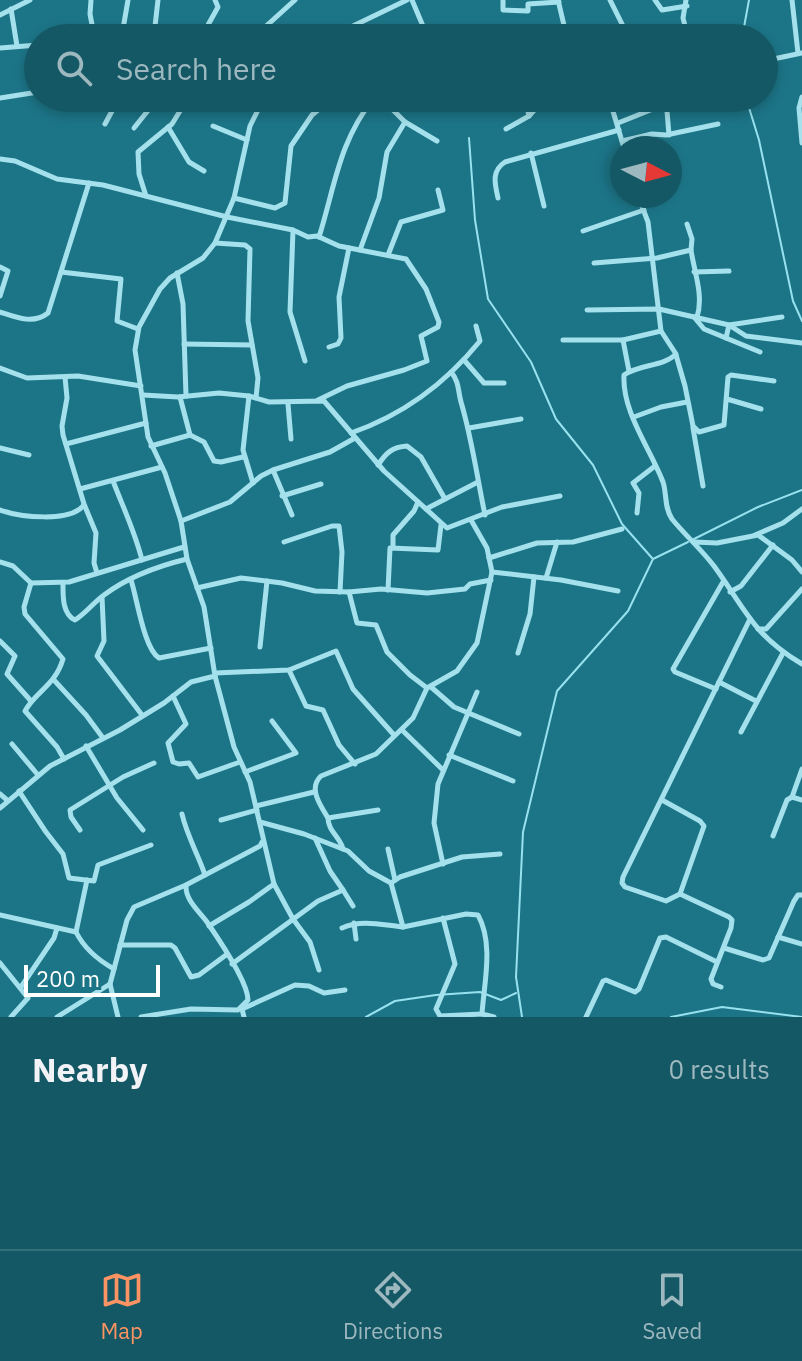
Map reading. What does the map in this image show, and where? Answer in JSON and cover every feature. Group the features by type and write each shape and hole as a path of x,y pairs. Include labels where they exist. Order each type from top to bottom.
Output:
{"street":[{"path":"0,15 30,0"},
{"path":"91,0 93,24"},
{"path":"124,24 128,0"},
{"path":"155,24 158,0"},
{"path":"209,24 217,10 215,0"},
{"path":"268,24 295,0"},
{"path":"385,0 389,8"},
{"path":"356,24 409,0 421,24"},
{"path":"503,0 503,10 528,11 528,4 558,1 564,24"},
{"path":"610,0 622,24"},
{"path":"655,0 661,10 687,3 684,24"},
{"path":"778,58 800,53 792,0"},
{"path":"11,9 17,46"},
{"path":"0,48 24,46"},
{"path":"0,98 24,94"},
{"path":"802,97 799,108 802,143"},
{"path":"105,124 112,112"},
{"path":"134,128 147,112"},
{"path":"146,197 139,174 138,152 168,127 178,112"},
{"path":"256,112 234,198 215,243 203,258 177,273 160,289 138,329 135,350 151,446 162,467 181,521 187,559 204,607 215,675 234,747 257,808 274,884 310,942 319,970"},
{"path":"234,198 282,207 293,142 316,112"},
{"path":"319,237 346,142 363,112"},
{"path":"395,112 405,122 437,141"},
{"path":"528,112 529,116"},
{"path":"506,129 533,112"},
{"path":"614,112 621,136"},
{"path":"498,198 494,181 498,168 505,162 618,126 648,112"},
{"path":"667,112 669,135"},
{"path":"360,250 379,198 387,152 405,122"},
{"path":"647,136 669,135 718,124"},
{"path":"213,126 247,140"},
{"path":"168,127 189,162 204,171"},
{"path":"531,153 544,206"},
{"path":"1,157 57,179 89,183 293,230 349,248 407,260 426,289 439,322 438,327 421,336 427,361 347,386 318,400 288,404 219,393 183,397 142,395"},
{"path":"0,312 17,319 43,318 48,313 89,183"},
{"path":"388,255 401,222 443,210 438,190"},
{"path":"583,231 644,210 661,331 676,354 703,486"},
{"path":"687,224 699,290 700,309 695,316"},
{"path":"293,230 290,312 305,361"},
{"path":"215,243 245,245 250,249 248,321 258,378 243,457 253,483"},
{"path":"329,347 338,344 341,338 339,297 349,248"},
{"path":"594,263 606,264 691,250"},
{"path":"0,267 8,271 0,296"},
{"path":"694,272 729,271"},
{"path":"61,272 121,279 117,321 138,329"},
{"path":"177,273 183,304 183,397 190,435"},
{"path":"587,310 659,309 729,325 782,317"},
{"path":"695,316 704,329 760,352"},
{"path":"726,338 729,325"},
{"path":"729,325 746,336 802,343"},
{"path":"181,521 221,507 273,470 342,447 353,436 404,410 464,360 480,341 476,326"},
{"path":"563,340 623,340 661,331"},
{"path":"623,340 629,371"},
{"path":"184,344 252,345"},
{"path":"676,354 669,360 629,371 623,378 634,417 663,483 668,512 715,567 756,628 783,653 802,664"},
{"path":"464,360 484,383 504,383"},
{"path":"0,368 27,378 90,377 141,386"},
{"path":"451,372 457,379 469,428 485,515"},
{"path":"693,426 699,432 724,425 731,375 774,381"},
{"path":"65,377 67,398 62,426 84,504 96,533 94,563 97,573"},
{"path":"727,399 761,409"},
{"path":"318,400 329,406 378,465 441,525 451,529 502,507 560,496"},
{"path":"634,417 687,402"},
{"path":"288,404 291,439"},
{"path":"469,428 521,419"},
{"path":"66,444 146,423"},
{"path":"151,446 190,435 204,442 214,461 243,457"},
{"path":"378,465 396,446 407,446 421,457 445,499"},
{"path":"0,448 29,455"},
{"path":"637,513 639,493 633,483 655,466"},
{"path":"80,489 162,467"},
{"path":"273,470 292,515"},
{"path":"113,481 135,532 142,560"},
{"path":"426,509 478,482"},
{"path":"282,496 321,484"},
{"path":"388,590 393,535 418,502"},
{"path":"0,510 12,514 59,517 76,513 84,504"},
{"path":"693,542 709,544 754,535 783,523 802,509"},
{"path":"343,849 314,792 317,779 376,754 413,718 429,688 457,671 477,643 492,572 489,558 471,520"},
{"path":"393,547 438,550 441,525"},
{"path":"284,542 339,526 342,552 340,592"},
{"path":"489,558 537,543 594,538 622,529"},
{"path":"754,535 799,562 802,572"},
{"path":"546,578 557,542"},
{"path":"730,592 741,586 773,545"},
{"path":"0,562 13,566 31,583 63,583 184,547"},
{"path":"63,583 66,610 72,619 78,619 102,596 131,580 187,559"},
{"path":"492,572 618,591"},
{"path":"518,653 530,614 534,577"},
{"path":"197,588 237,579 267,581 315,591 422,593 450,592 491,580"},
{"path":"131,580 154,656 159,658 211,648"},
{"path":"260,647 267,581"},
{"path":"723,582 673,669 756,701"},
{"path":"31,583 25,614 63,659 45,691 31,701 25,714 42,729 64,759"},
{"path":"756,628 766,629 802,589"},
{"path":"349,592 357,624 376,625 387,652 410,675 454,707 519,734"},
{"path":"102,596 104,641 97,656 142,715"},
{"path":"662,800 704,826 680,894 666,901 625,887 623,877 750,619"},
{"path":"0,641 15,656 7,674 31,701"},
{"path":"0,808 38,775 142,715 191,682 215,675 289,670 336,651 353,689 394,735"},
{"path":"741,732 783,653"},
{"path":"289,670 306,706 323,710 339,745 355,764"},
{"path":"53,679 103,738"},
{"path":"443,864 434,823 435,801 443,770 477,692"},
{"path":"173,696 186,724 168,743 173,762 189,763 198,777 240,762"},
{"path":"245,772 296,753 272,721"},
{"path":"402,730 443,770"},
{"path":"12,744 38,775"},
{"path":"86,746 110,786 143,830"},
{"path":"449,755 513,781"},
{"path":"80,830 70,810 154,763"},
{"path":"773,836 802,769"},
{"path":"19,791 63,854 67,876 95,880 98,865 151,845"},
{"path":"221,820 314,792"},
{"path":"0,794 7,800"},
{"path":"792,797 802,800"},
{"path":"328,818 378,810"},
{"path":"182,814 187,837 205,875"},
{"path":"260,822 343,849 375,875 393,881 462,857 500,854"},
{"path":"315,838 330,871 353,906"},
{"path":"118,1017 110,984 127,920 134,907 186,885 260,846 262,841"},
{"path":"388,849 403,927"},
{"path":"87,880 76,932 81,942 101,962 114,969"},
{"path":"209,926 274,884"},
{"path":"186,885 187,895 209,926 248,994 242,1009 244,1017"},
{"path":"232,964 318,901 343,890"},
{"path":"680,894 732,920 711,979 713,984 721,987"},
{"path":"724,948 763,960 769,958 794,901 802,895"},
{"path":"0,915 76,932"},
{"path":"342,928 354,923 403,927 443,918 478,915 487,968 482,1014"},
{"path":"443,918 455,964 436,1009 440,1016 482,1014 494,1017"},
{"path":"354,923 356,939"},
{"path":"21,987 54,938 57,928"},
{"path":"586,1017 603,981 635,992 639,989 660,938 666,937 717,962"},
{"path":"778,937 802,944"},
{"path":"120,945 171,945 191,977 199,975 226,955"},
{"path":"1,968 28,998 11,1017"},
{"path":"57,1017 110,984"},
{"path":"141,1017 191,1009 242,1009 295,985 309,986 324,993 345,990"}],"waterway":[{"path":"745,24 749,0"},
{"path":"750,112 793,301 802,321"},
{"path":"469,138 475,220 488,299 531,362 556,419 593,465 622,524 652,558"},
{"path":"694,539 758,507 802,490"},
{"path":"522,1017 516,977 523,832 557,691 628,611 653,559 688,542"},
{"path":"366,1017 395,1001 480,992 501,1000 516,993"},
{"path":"671,1017 722,1007 802,1017"}]}
